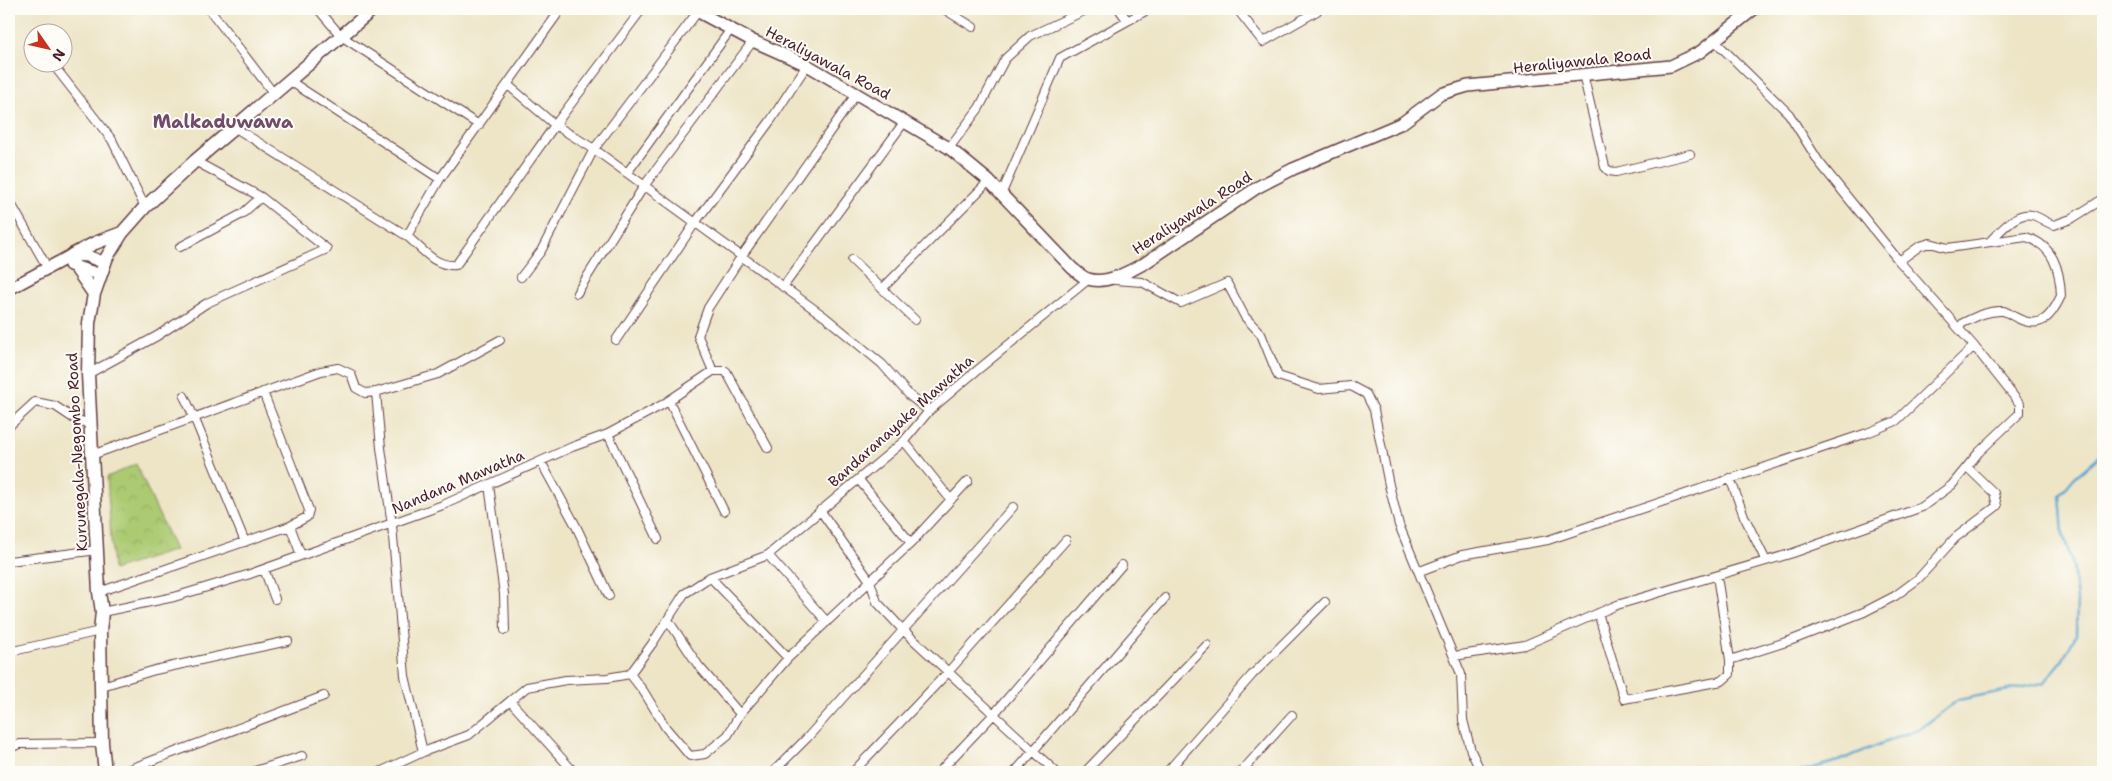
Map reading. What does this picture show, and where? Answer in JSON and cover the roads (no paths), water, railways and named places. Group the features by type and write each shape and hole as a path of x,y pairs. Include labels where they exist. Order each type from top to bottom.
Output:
{"main road":[{"name":"Kurunegala-Negombo Road","path":"105,772 102,743 100,631 102,612 99,592 89,424 88,374 89,323 94,294 100,276 122,233 145,207 194,161 373,9"},
{"path":"94,294 73,260 95,242 122,233"}],"street":[{"path":"209,9 274,94"},
{"path":"318,9 341,36 480,125"},
{"path":"408,236 440,179 561,9"},
{"path":"234,127 408,236 437,262 448,266 456,265 555,125 642,9"},
{"path":"944,9 973,27"},
{"path":"950,148 979,108 1005,59 1030,36 1088,9"},
{"path":"1119,9 1127,20"},
{"path":"1001,195 1060,58 1149,9"},
{"path":"1237,9 1264,42 1318,9"},
{"name":"Heraliyawala Road","path":"696,10 753,41 807,65 950,148 989,181 1072,268 1088,279 1107,279 1128,272 1158,256 1258,187 1307,162 1402,123 1441,94 1468,86 1671,66 1700,52 1754,9"},
{"path":"521,277 541,251 594,150 696,10"},
{"path":"627,173 731,29"},
{"path":"577,293 644,186 753,41"},
{"path":"1454,656 1525,645 1617,605 1766,561 1922,507 1952,485 1979,452 2020,414 2020,404 1974,346 1899,261 1819,162 1789,114 1715,41"},
{"path":"616,340 695,223 771,120 807,65"},
{"path":"60,72 112,140 145,207"},
{"path":"1583,74 1605,167 1609,171 1616,172 1690,154"},
{"path":"290,81 440,179"},
{"path":"508,86 555,125 627,173 825,317 882,364 910,396 930,411"},
{"path":"768,448 726,371 713,371 698,336 708,308 741,257 857,93"},
{"path":"783,287 905,121"},
{"path":"88,374 157,336 207,303 327,249 261,197 194,161"},
{"path":"882,289 989,181"},
{"path":"180,247 242,214 261,197"},
{"path":"1989,242 2009,224 2022,216 2032,216 2054,224 2071,219 2103,199"},
{"path":"9,200 50,266"},
{"path":"1899,261 1925,244 1934,243 1948,248 2026,237 2036,240 2046,247 2056,263 2061,296 2044,321 2027,322 2005,311 1979,315 1962,323"},
{"path":"9,289 50,266 87,256 105,263"},
{"path":"73,260 100,276"},
{"path":"852,260 915,320"},
{"name":"Bandaranayake Mawatha","path":"630,674 684,594 710,577 768,555 904,441 930,411 1088,279"},
{"path":"1107,279 1142,282 1181,303 1227,283 1245,316 1261,334 1278,376 1319,388 1351,386 1366,394 1374,410 1399,525 1420,571 1461,674 1463,720 1471,752 1480,770 1459,772"},
{"path":"92,455 321,371 338,368 351,374 356,388 365,393 376,392 438,374 500,340"},
{"path":"1420,571 1462,556 1548,540 1867,433 1896,421 1974,346"},
{"name":"Nandana Mawatha","path":"102,612 174,597 264,569 301,554 392,525 608,434 668,401 713,371"},
{"path":"99,592 290,526 307,517 309,510 263,392"},
{"path":"376,392 381,448 392,525 405,676 423,752"},
{"path":"184,396 245,542"},
{"path":"668,401 724,511"},
{"path":"9,426 35,402 55,406 73,418 89,424"},
{"path":"608,434 658,539"},
{"path":"904,441 951,500"},
{"path":"541,462 576,526 609,596"},
{"path":"1730,660 1792,640 1864,612 1895,596 1918,579 1956,538 1997,506 1994,493 1967,467"},
{"path":"1730,478 1744,516 1766,561"},
{"path":"859,480 911,542"},
{"path":"380,772 423,752 470,735 527,687 566,680 606,678 630,674 644,692 666,728 690,756 705,754 728,736 740,714 788,658 911,542 968,482"},
{"path":"490,485 504,594 506,630"},
{"path":"773,772 807,738 1013,507"},
{"path":"820,510 870,581 877,602 903,630 1056,772"},
{"path":"290,526 301,554"},
{"path":"853,772 949,671 1066,540"},
{"path":"9,561 98,550"},
{"path":"768,555 827,622"},
{"path":"939,772 994,714 1122,565"},
{"path":"264,569 275,599"},
{"path":"1598,613 1624,699 1722,681 1730,674 1730,660 1717,576"},
{"path":"710,577 788,658"},
{"path":"1015,772 1165,598"},
{"path":"1167,772 1252,675 1325,602"},
{"path":"668,620 698,665 740,714"},
{"path":"9,652 100,631"},
{"path":"102,686 155,670 288,641"},
{"path":"1085,772 1207,645"},
{"path":"122,772 324,696"},
{"path":"510,701 574,772"},
{"path":"1241,772 1292,715"},
{"path":"9,748 20,744 102,743"},
{"path":"252,772 302,756"}],"waterway":[{"path":"1799,772 1838,761 1921,728 1958,700 2044,683 2062,661 2076,635 2077,600 2073,566 2063,534 2060,495 2074,478 2103,453"}],"district":[{"name":"Malkaduwawa","path":"223,122"}]}
